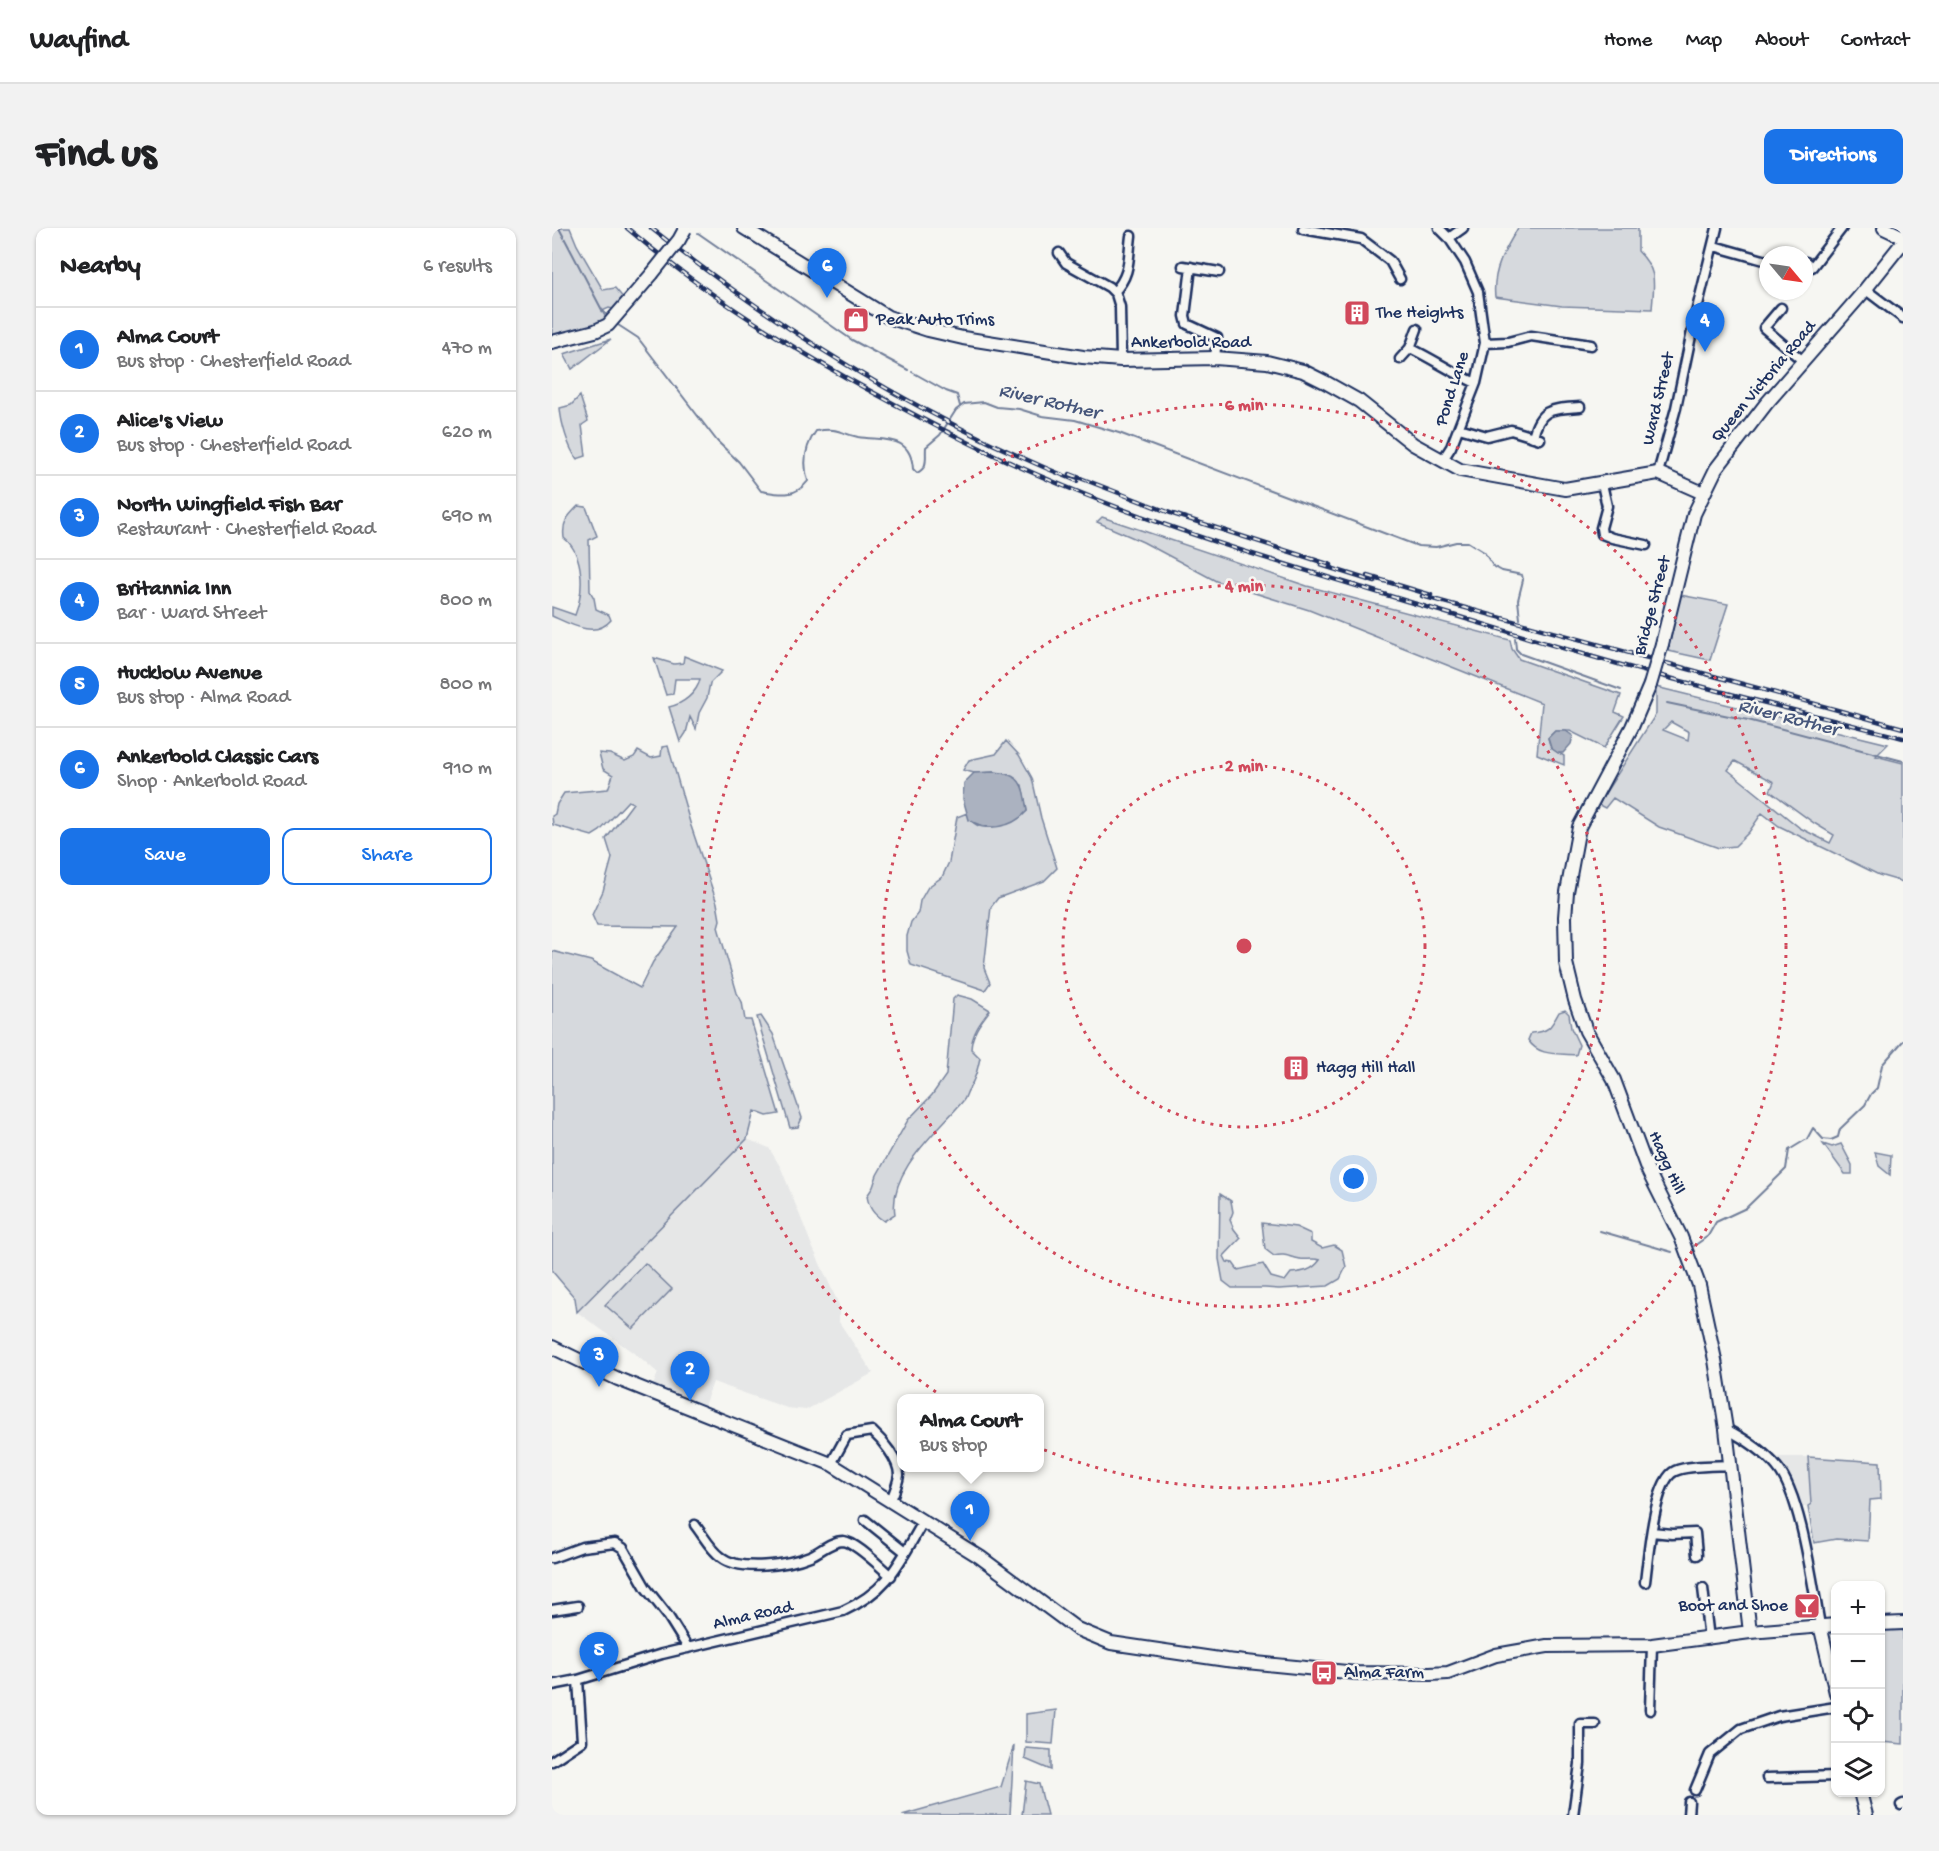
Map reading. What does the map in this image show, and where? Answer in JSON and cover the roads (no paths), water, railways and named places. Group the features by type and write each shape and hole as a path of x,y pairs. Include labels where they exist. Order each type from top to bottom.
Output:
{"street":[{"name":"Ankerbold Road","path":"744,228 888,317 963,338 1083,357 1121,360 1215,358 1266,362 1313,376 1359,401 1413,444 1460,470 1565,489 1658,473"},
{"path":"1361,239 1364,228"},
{"name":"Pond Lane","path":"1439,228 1449,238 1465,262 1478,292 1485,343 1476,383 1451,447 1442,461"},
{"path":"1449,238 1463,228"},
{"name":"Ward Street","path":"1658,473 1676,408 1717,228"},
{"path":"1813,260 1842,228"},
{"path":"1884,228 1903,237"},
{"path":"552,342 595,331 608,325 652,274 685,229"},
{"path":"1303,229 1361,239 1390,261 1400,279"},
{"path":"1114,292 1127,274 1131,236"},
{"name":"Queen Victoria Road","path":"1703,493 1716,469 1747,428 1866,290 1903,242"},
{"path":"1714,246 1759,259"},
{"path":"1059,253 1066,263 1114,292 1120,307 1121,360"},
{"path":"1215,358 1218,338 1187,324 1185,316 1187,266 1219,272"},
{"path":"1866,290 1903,318"},
{"path":"1781,308 1764,328 1803,361"},
{"path":"1400,359 1410,348 1417,329"},
{"path":"1485,343 1508,342 1531,336 1591,345"},
{"path":"1410,348 1434,360 1453,374 1476,383"},
{"path":"1459,428 1487,436 1511,430 1536,438 1542,415 1550,409 1580,407"},
{"path":"1658,473 1703,493"},
{"path":"1602,484 1606,506 1601,528 1602,534 1646,545"},
{"name":"Bridge Street","path":"1632,727 1650,685 1694,514 1703,493"},
{"name":"Hagg Hill","path":"1632,727 1579,827 1567,892 1566,963 1575,1000 1586,1031 1614,1080 1648,1171 1681,1237 1699,1285 1715,1360 1726,1429 1750,1632"},
{"path":"552,1347 618,1379 831,1464 980,1557 1077,1629 1112,1643 1226,1660 1357,1673 1430,1674 1448,1673 1513,1651 1575,1645 1652,1645 1750,1632 1831,1625"},
{"path":"1726,1429 1743,1438 1779,1468 1790,1490 1805,1546 1835,1689"},
{"path":"831,1464 847,1435 872,1431 879,1437 897,1465"},
{"path":"1645,1582 1659,1490 1669,1475 1684,1468 1731,1465"},
{"path":"890,1502 899,1472"},
{"path":"865,1520 906,1552"},
{"name":"Alma Road","path":"552,1685 578,1680 688,1648 843,1611 871,1595 891,1576 923,1522"},
{"path":"695,1525 718,1554 730,1562 751,1565 785,1562 812,1556 831,1544 842,1541 852,1545 891,1576"},
{"path":"1652,1532 1695,1533 1697,1555"},
{"path":"552,1558 582,1547 615,1543 623,1548 646,1588 668,1616 688,1648"},
{"path":"1703,1588 1709,1639"},
{"path":"552,1610 578,1606"},
{"path":"1885,1624 1903,1623"},
{"path":"1650,1710 1652,1645"},
{"path":"552,1761 582,1741 578,1680"},
{"path":"1695,1790 1710,1754 1741,1729 1779,1716 1831,1708"},
{"path":"1573,1815 1580,1764 1580,1724 1595,1724"},
{"path":"1767,1778 1831,1776"},
{"path":"1861,1797 1866,1815"},
{"path":"1688,1815 1689,1802"}],"waterway":[{"name":"River Rother","path":"559,228 602,310 609,317"},
{"path":"698,233 852,340 908,370"},
{"name":"River Rother","path":"615,323 638,338 717,441 739,462 761,491 787,494 803,486 808,481 805,462 809,443 816,431 824,430 894,441 907,450 913,469 917,473 925,465 926,447 940,435 956,410 964,404 984,402 997,407 1019,409 1042,416 1075,420 1119,433 1418,546 1436,547 1456,542 1468,542 1484,552 1493,566 1502,571 1522,575 1518,600 1520,619"},
{"path":"912,372 957,395 960,406"},
{"name":"River Rother","path":"1515,638 1516,649 1521,654 1621,690"},
{"name":"River Rother","path":"1667,703 1748,720 1903,761"},
{"path":"1694,1246 1708,1236 1716,1222 1746,1208 1782,1173 1786,1169 1789,1150 1807,1139 1813,1128 1823,1139 1831,1140 1838,1137 1840,1129 1865,1105 1877,1088 1882,1065 1903,1041"},
{"path":"1600,1231 1672,1252"}],"railway":[{"path":"627,228 705,289 760,326 845,377 1013,464 1084,494 1224,545 1559,647 1679,681 1903,738"},
{"path":"651,228 751,302 855,370 964,430 1077,481"},
{"path":"1070,474 1173,514 1331,565"},
{"path":"1321,565 1375,582"},
{"path":"1368,576 1431,595"},
{"path":"1422,596 1903,728"}],"place":[{"name":"Ankerbold Classic Cars","path":"827,298"},
{"name":"The Heights","path":"1357,313"},
{"name":"Peak Auto Trims","path":"856,320"},
{"name":"Britannia Inn","path":"1705,352"},
{"name":"Hagg Hill Hall","path":"1296,1068"},
{"name":"North Wingfield Fish Bar","path":"599,1387"},
{"name":"Alice's View","path":"690,1401"},
{"name":"Alma Court","path":"970,1541"},
{"name":"Boot and Shoe","path":"1807,1606"},
{"name":"Alma Farm","path":"1324,1673"},
{"name":"Hucklow Avenue","path":"599,1682"}]}
